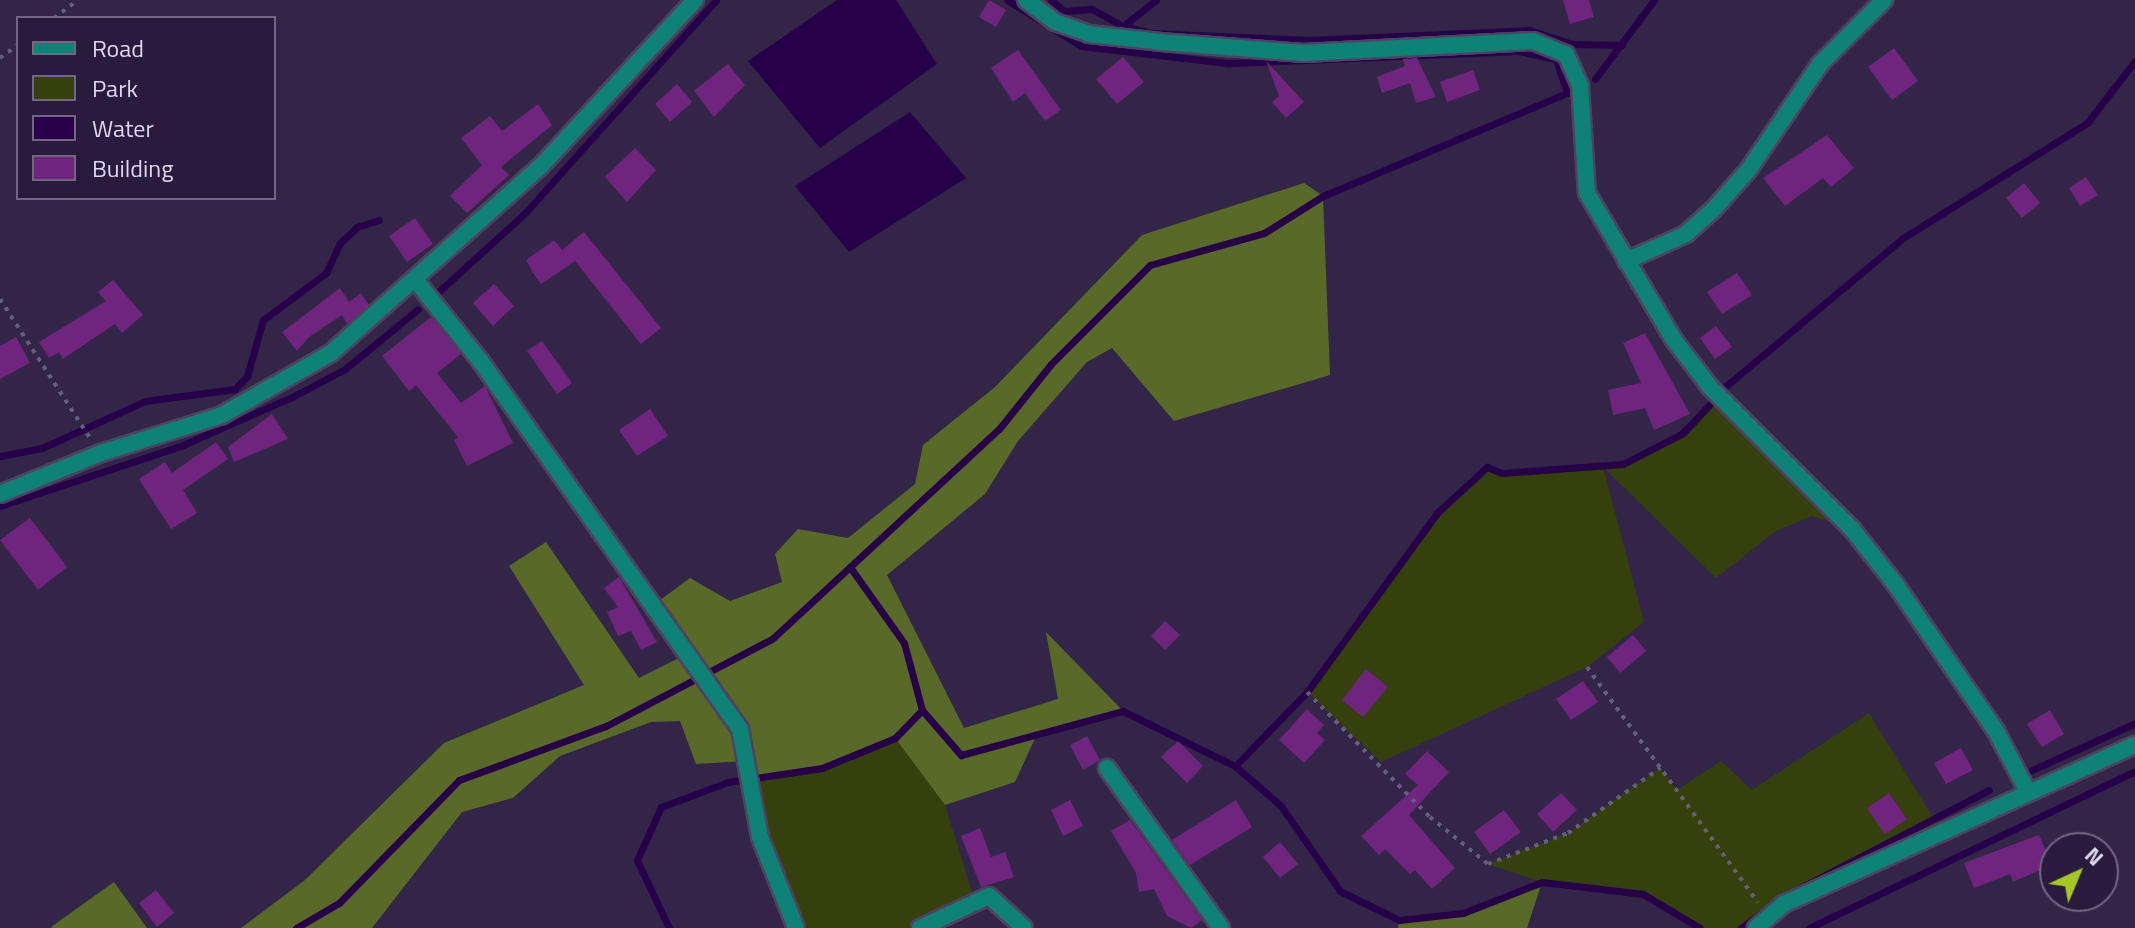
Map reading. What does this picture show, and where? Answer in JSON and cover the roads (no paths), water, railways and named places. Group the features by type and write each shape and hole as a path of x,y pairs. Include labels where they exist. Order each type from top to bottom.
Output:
{"street":[{"path":"0,494 101,453 222,415 331,353 417,282 539,168 695,0"},
{"path":"1026,0 1055,22 1089,34 1161,42 1304,53 1533,41 1566,54 1580,86 1587,193 1626,261 1710,387 1852,529 1896,585 1996,731 2028,792"},
{"path":"1626,261 1686,234 1713,210 1749,169 1820,64 1884,0"},
{"path":"417,282 481,362 740,729 760,837 796,928"},
{"path":"1762,922 1784,904 2135,745"},
{"path":"1107,768 1221,928"},
{"path":"920,928 989,896 1024,928"}],"water":[{"path":"837,0 896,0 937,64 820,148 748,61"},
{"path":"910,112 966,178 849,252 795,186"}],"waterway":[{"path":"436,294 525,213 716,0"},
{"path":"296,928 339,903 459,780 606,726 772,639 999,429 1051,364 1150,265 1264,233 1323,196 1567,93 1556,59 1519,51 1227,63 1081,46 1007,0"},
{"path":"1051,0 1064,11 1092,9 1123,26 1156,0"},
{"path":"1595,79 1654,0"},
{"path":"1123,26 1151,33 1310,40 1529,30 1572,44 1622,45"},
{"path":"1720,391 1903,238 2087,123 2135,61"},
{"path":"0,456 42,448 145,401 235,389 247,376 263,320 326,273 340,243 357,227 379,220"},
{"path":"0,506 183,445 292,397 345,369 418,309"},
{"path":"1235,766 1307,692 1438,512 1487,467 1502,473 1623,464 1683,433 1714,400"},
{"path":"669,928 637,860 661,807 728,782 822,768 895,738 922,710 904,643 850,567"},
{"path":"922,710 961,755 1123,711 1235,766 1281,806 1340,891 1399,920 1463,913 1542,882 1643,894 1700,928"},
{"path":"2032,770 2135,723"},
{"path":"1809,928 2135,771"},
{"path":"1796,890 1989,790"},
{"path":"1741,928 1781,898"}]}
